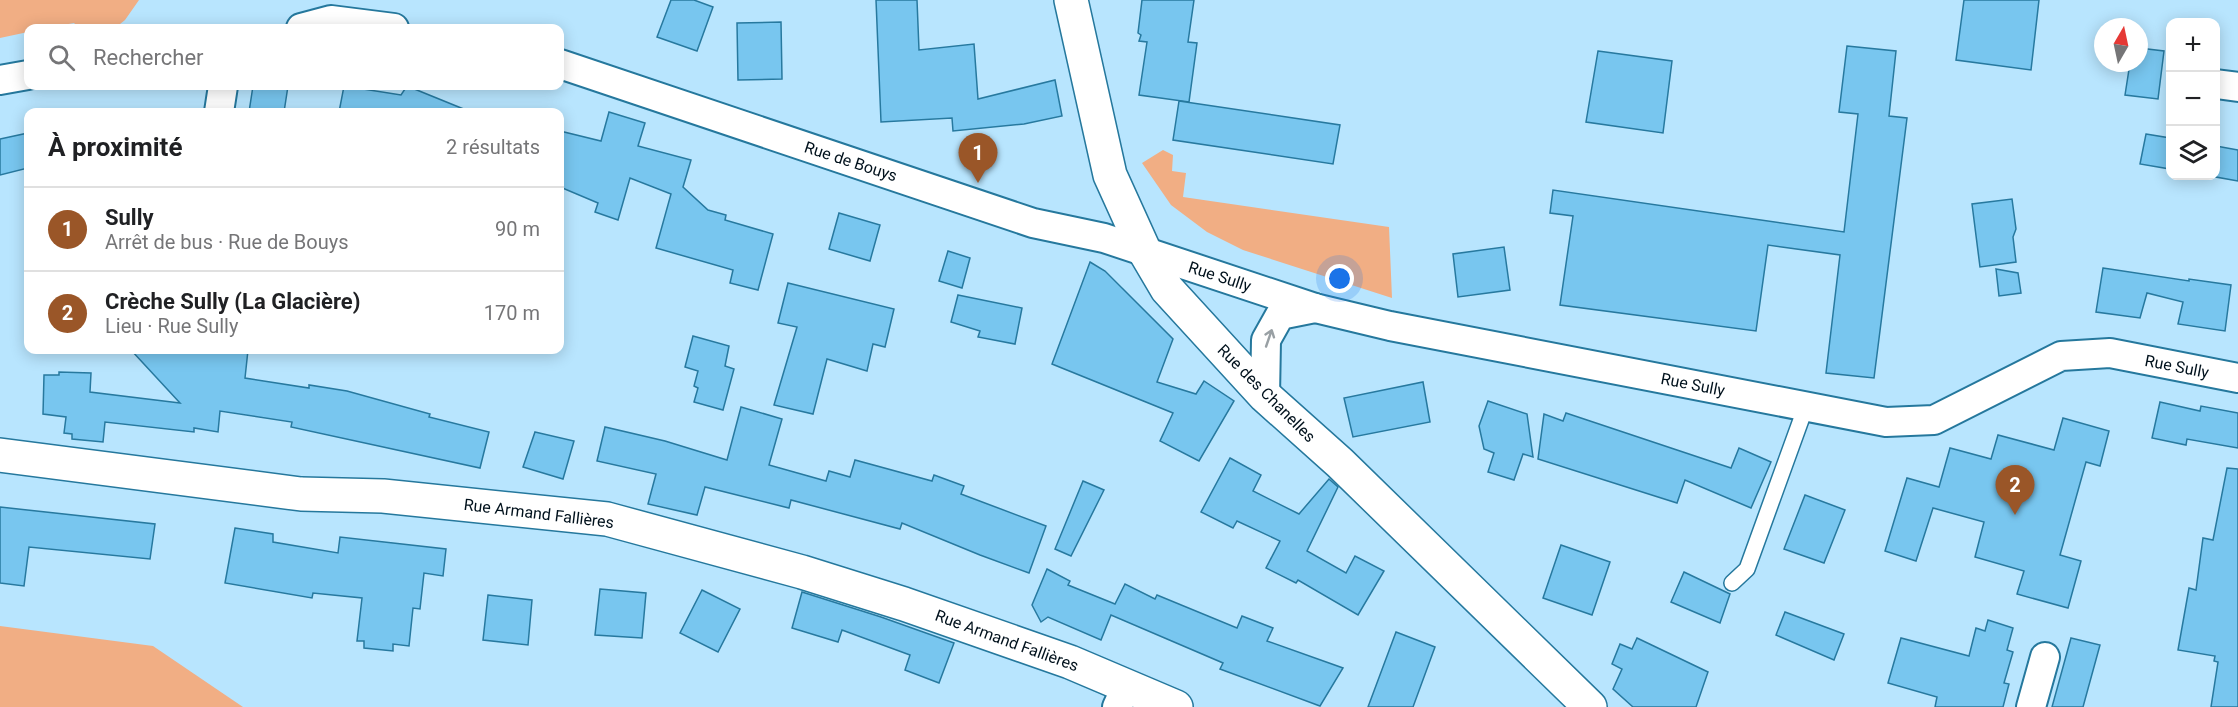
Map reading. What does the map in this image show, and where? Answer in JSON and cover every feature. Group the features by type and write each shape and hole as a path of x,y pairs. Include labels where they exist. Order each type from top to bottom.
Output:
{"street":[{"name":"Rue des Chanelles","path":"1071,0 1110,175 1144,250 1167,289 1265,396 1340,463 1590,707"},
{"path":"306,24 325,10 379,24"},
{"name":"Rue de Bouys","path":"564,65 1033,223 1104,238 1144,250"},
{"path":"0,80 24,76"},
{"path":"2220,85 2238,87"},
{"path":"220,108 222,90"},
{"name":"Rue Sully","path":"1144,250 1315,308 1390,326 1886,422 1934,420 2061,356 2110,353 2238,378"},
{"path":"1265,396 1266,340 1280,315 1315,308"},
{"name":"Rue Armand Fallières","path":"0,455 301,494 383,496 607,519 802,572 904,604 1070,662 1122,696 1176,707"},
{"path":"2031,707 2045,657"}],"lane":[{"path":"1732,583 1747,569 1806,406"}],"shaded area":[{"path":"0,0 139,0 120,24 24,24 24,33 0,38"},
{"path":"1163,150 1173,155 1172,171 1186,173 1183,197 1389,227 1392,298 1243,250 1207,232 1171,205 1142,163"},
{"path":"0,626 153,646 243,707 0,707"}],"building":[{"path":"671,0 694,0 713,7 697,51 657,37"},
{"path":"876,0 917,0 919,50 974,44 978,99 1055,80 1062,116 1024,124 953,131 952,118 881,122"},
{"path":"1142,0 1194,0 1188,42 1197,43 1189,102 1139,95 1147,42 1139,41 1141,35 1138,33"},
{"path":"1964,0 2039,0 2031,70 1956,60"},
{"path":"781,22 782,79 738,80 737,23"},
{"path":"1847,46 1896,51 1889,116 1907,118 1874,378 1826,373 1840,255 1768,245 1756,331 1560,305 1573,216 1550,213 1553,190 1844,232 1858,114 1839,112"},
{"path":"2148,49 2164,51 2158,99 2125,95 2129,72 2148,72"},
{"path":"1598,51 1672,61 1663,133 1586,122"},
{"path":"252,90 287,90 285,108 250,108"},
{"path":"343,90 369,90 401,95 404,90 417,90 461,108 340,108"},
{"path":"1179,101 1340,125 1333,164 1173,140"},
{"path":"609,112 645,123 638,146 691,160 683,187 708,210 726,215 725,220 773,234 758,290 730,283 733,270 656,248 671,194 630,178 618,220 595,212 598,203 564,189 564,132 601,141"},
{"path":"24,134 24,169 0,175 0,139"},
{"path":"2146,134 2166,137 2166,168 2140,164"},
{"path":"2220,147 2238,150 2238,181 2220,178"},
{"path":"2012,199 2016,229 2013,237 2016,262 1980,267 1972,204"},
{"path":"839,213 880,225 870,261 829,249"},
{"path":"1504,247 1510,290 1458,297 1453,254"},
{"path":"948,251 970,258 962,288 939,281"},
{"path":"1090,262 1105,271 1173,339 1157,382 1196,394 1204,381 1234,401 1199,461 1160,441 1173,413 1052,364"},
{"path":"2103,268 2231,285 2225,331 2178,324 2183,302 2147,293 2140,318 2096,312"},
{"path":"1996,269 2018,273 2021,293 1999,296"},
{"path":"788,283 894,309 885,347 873,344 867,371 827,359 813,414 774,405 797,327 778,323"},
{"path":"958,295 1022,308 1015,344 978,337 980,331 951,322"},
{"path":"693,336 729,346 725,366 734,369 723,410 694,402 698,388 694,386 698,371 685,367"},
{"path":"135,354 248,354 245,378 309,388 309,385 347,391 430,414 429,417 489,432 480,468 291,427 292,422 220,411 218,432 194,428 194,432 105,422 103,442 72,439 72,434 64,433 66,417 43,414 44,375 59,375 59,372 91,373 90,392 180,403"},
{"path":"1423,382 1430,422 1353,437 1344,398"},
{"path":"1488,401 1527,414 1533,457 1523,454 1514,480 1488,472 1494,453 1484,449 1479,426"},
{"path":"2160,402 2200,411 2201,406 2238,413 2238,448 2187,439 2186,445 2152,438"},
{"path":"741,407 782,419 769,465 826,481 829,471 850,477 855,460 932,481 934,475 964,486 961,494 1046,526 1029,573 902,523 900,529 791,500 789,508 705,487 697,515 648,504 656,474 597,461 605,427 665,441 727,460"},
{"path":"1566,413 1731,468 1739,448 1771,462 1751,508 1685,480 1677,503 1538,459 1544,414 1563,421"},
{"path":"2063,418 2109,431 2100,466 2086,462 2060,555 2081,561 2068,608 2017,594 2024,571 1975,557 1984,522 1933,508 1916,561 1885,551 1907,478 1939,487 1950,448 1991,459 1998,435 2054,450"},
{"path":"535,432 574,441 563,479 523,467"},
{"path":"1230,458 1261,475 1253,491 1299,514 1329,479 1338,487 1307,551 1346,573 1355,556 1384,571 1358,615 1298,580 1296,583 1266,568 1280,541 1237,521 1233,528 1201,512"},
{"path":"2227,468 2238,469 2238,707 2211,707 2218,662 2214,661 2215,656 2178,650 2189,588 2196,590 2203,538 2213,540"},
{"path":"1083,481 1104,490 1071,556 1055,549"},
{"path":"1805,495 1845,510 1824,563 1784,549"},
{"path":"0,507 155,524 150,559 29,547 24,586 0,583"},
{"path":"235,528 273,534 273,542 338,553 340,537 446,549 443,576 424,573 420,609 413,608 409,646 393,644 393,651 364,648 364,641 357,641 362,598 313,593 312,598 225,583"},
{"path":"1561,545 1610,562 1592,615 1543,598"},
{"path":"1047,569 1070,581 1068,585 1115,604 1125,584 1155,599 1157,595 1237,628 1242,616 1273,628 1267,641 1343,668 1320,706 1220,669 1223,663 1111,615 1101,640 1048,617 1041,622 1032,605"},
{"path":"1684,572 1730,594 1720,623 1671,602"},
{"path":"600,589 646,593 642,638 595,635"},
{"path":"702,590 740,609 718,652 680,633"},
{"path":"802,592 954,643 939,683 905,670 910,655 842,630 838,642 792,628"},
{"path":"488,595 532,600 528,645 483,640"},
{"path":"1785,612 1844,634 1834,660 1776,635"},
{"path":"1988,620 2013,628 2007,650 2013,652 2004,683 2009,684 2003,707 1935,707 1937,697 1888,683 1901,638 1969,656 1976,628 1985,631"},
{"path":"1396,632 1435,647 1413,707 1368,707"},
{"path":"1637,638 1708,672 1696,707 1633,707 1613,689 1622,669 1612,664 1620,644 1632,649"},
{"path":"2071,638 2100,645 2083,707 2052,707"}],"place":[{"name":"Sully","path":"978,183"},
{"name":"Crèche Sully (La Glacière)","path":"2015,515"}]}
